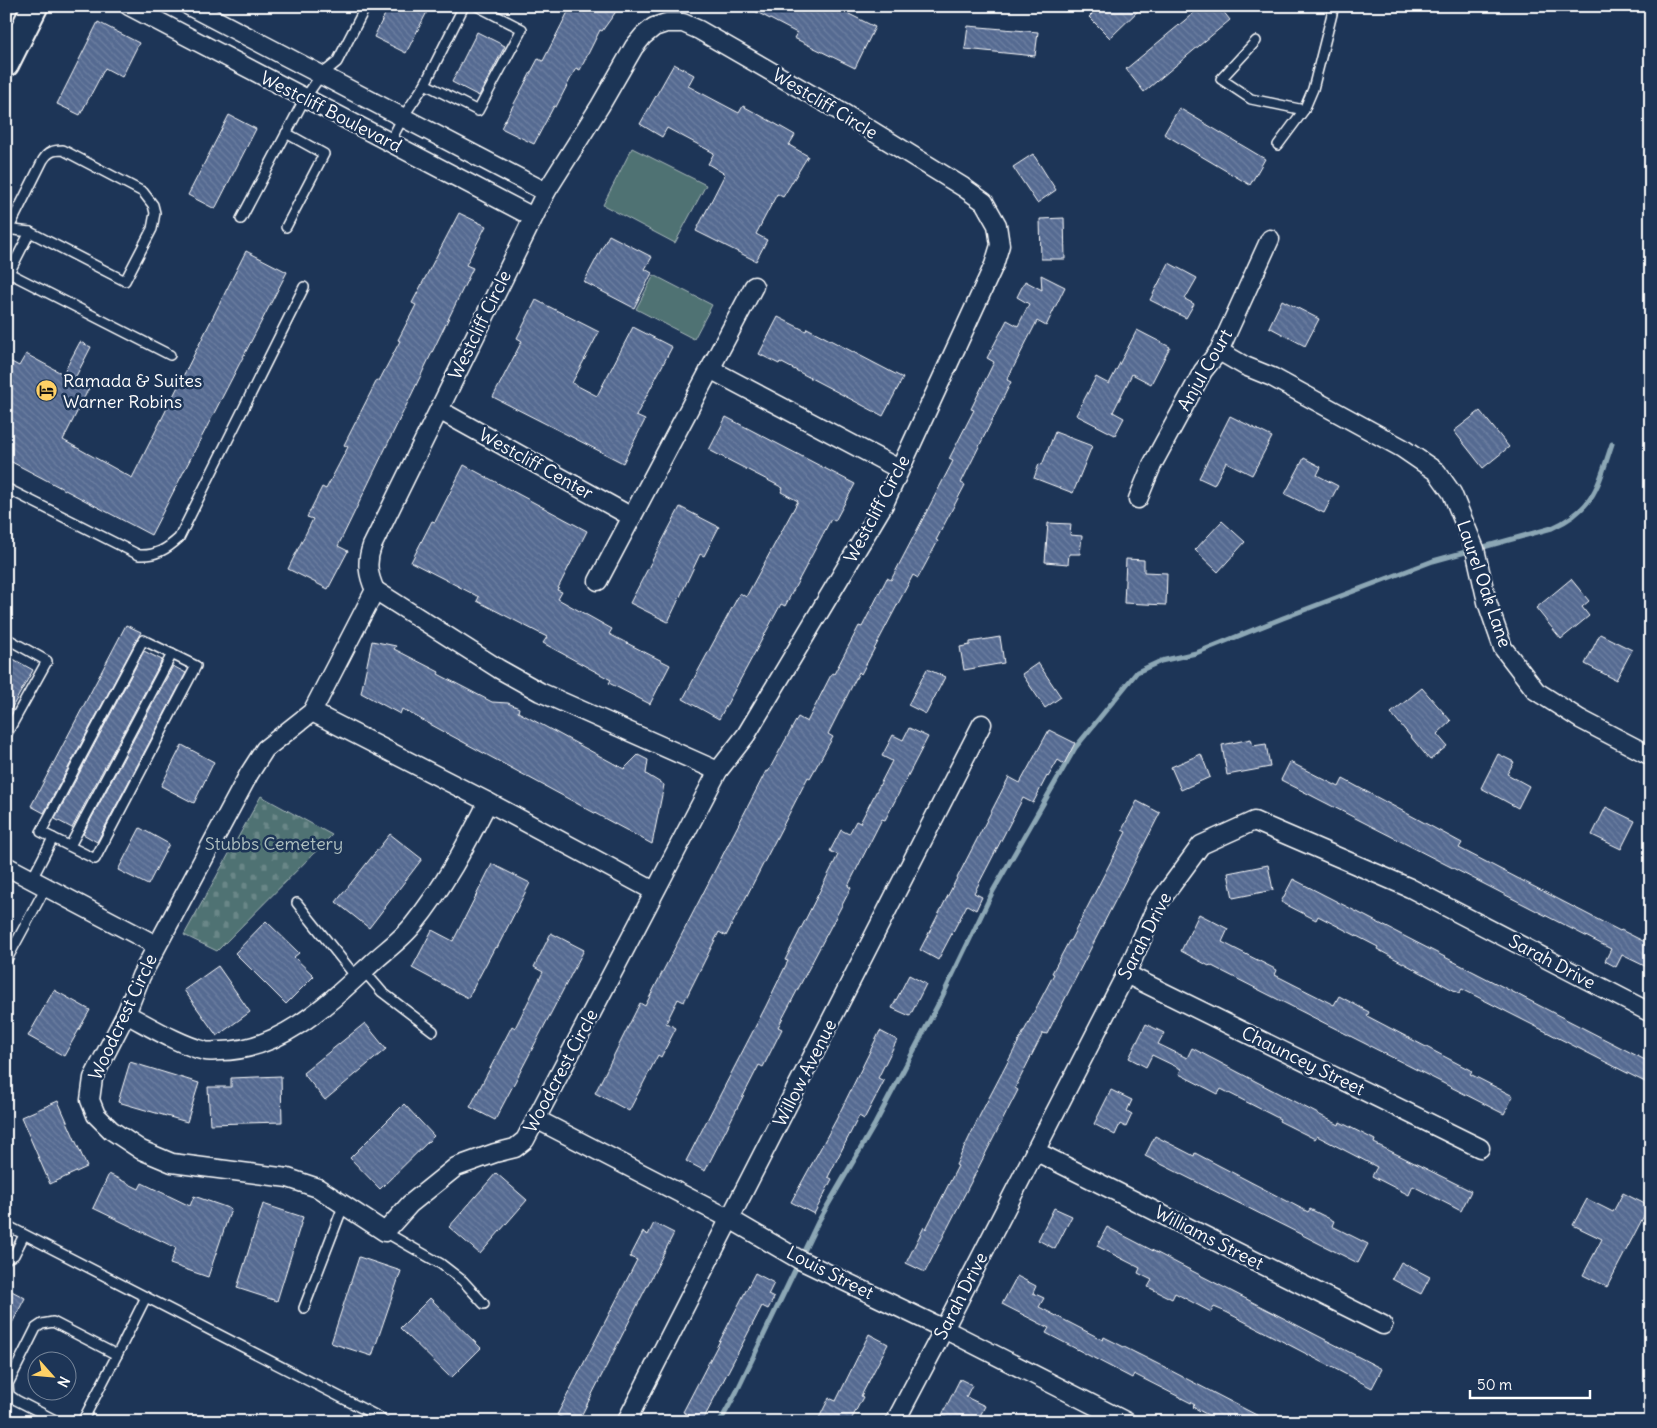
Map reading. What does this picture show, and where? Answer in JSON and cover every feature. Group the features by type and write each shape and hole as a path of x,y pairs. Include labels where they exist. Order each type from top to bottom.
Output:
{"main road":[{"path":"6,64 34,6"}],"street":[{"name":"Westcliff Boulevard","path":"129,6 533,217"},
{"name":"Westcliff Boulevard","path":"189,6 546,192"},
{"name":"Westcliff Circle","path":"374,590 369,576 368,557 533,217 546,192 600,106 634,47 654,27 666,23 683,23 699,30 843,113 964,187 984,202 997,225 1000,246 994,266 884,504 751,726 718,771 654,892"},
{"name":"Anjul Court","path":"1138,499 1152,464 1203,371 1218,351 1270,240"},
{"path":"598,581 754,286"},
{"name":"Laurel Oak Lane","path":"1218,351 1245,366 1272,377 1402,448 1436,472 1452,493 1476,549 1487,602 1503,648 1536,691 1580,720 1651,756"},
{"path":"710,369 899,469"},
{"name":"Westcliff Center","path":"439,410 632,517"},
{"path":"654,892 488,802 312,712 374,590 499,669 540,692 718,771"},
{"name":"Woodcrest Circle","path":"312,712 265,749 249,774 156,945 126,1014 92,1078 90,1100 96,1115 111,1130 141,1150 172,1163 288,1178 318,1188 386,1232 410,1204 456,1167 515,1148 525,1140 654,892"},
{"name":"Willow Avenue","path":"626,1422 982,724"},
{"path":"126,1014 174,1039 205,1051 234,1051 265,1042 295,1027 318,1011 412,927 457,862 488,802"},
{"name":"Sarah Drive","path":"895,1422 1126,974 1157,905 1201,845 1254,821 1410,888 1651,1013"},
{"path":"6,866 156,945"},
{"name":"Chauncey Street","path":"1126,974 1480,1148"},
{"name":"Louis Street","path":"536,1119 730,1219 800,1260 944,1329 1127,1422"},
{"name":"Williams Street","path":"1035,1151 1383,1325"}],"lane":[{"path":"241,220 305,98 321,75 337,62 366,6"},
{"path":"390,142 403,117 425,84 464,6"},
{"path":"425,84 478,111 522,29 477,6"},
{"path":"1278,145 1304,110 1312,89 1334,6"},
{"path":"1256,41 1220,79 1252,99 1304,110"},
{"path":"286,133 324,154 286,227"},
{"path":"56,150 63,150 143,192 153,205 155,213 152,229 125,281 30,232 8,229 43,160 48,153 56,150"},
{"path":"30,232 8,276 170,355"},
{"path":"6,488 138,555 146,556 160,552 172,545 179,538 304,287"},
{"path":"6,638 47,661 6,735"},
{"path":"143,640 172,654 196,666 95,859 41,832 143,640"},
{"path":"70,846 172,654"},
{"path":"6,961 39,883 53,838"},
{"path":"297,903 360,974 433,1030"},
{"path":"304,1308 344,1204"},
{"path":"6,1225 380,1417 384,1422"},
{"path":"386,1232 441,1264 463,1281 484,1304"},
{"path":"6,1259 14,1255 24,1235"},
{"path":"82,1422 146,1297"},
{"path":"58,1422 9,1395 8,1384 36,1328 42,1324 53,1322 117,1355"}],"green space":[{"path":"632,148 706,185 675,243 603,205"},
{"path":"654,275 712,305 694,339 636,309"},
{"name":"Stubbs Cemetery","path":"261,796 332,835 217,951 184,935"}],"building":[{"path":"389,6 430,6 406,53 374,37"},
{"path":"571,6 620,6 602,31 600,30 580,70 576,68 534,144 501,128 538,59 543,61"},
{"path":"745,6 833,6 875,27 855,68 794,38 797,33"},
{"path":"1100,6 1143,6 1110,38 1089,17"},
{"path":"1202,6 1219,6 1230,20 1144,92 1126,69"},
{"path":"98,22 139,43 122,77 105,68 80,115 57,104"},
{"path":"968,26 1038,32 1035,56 965,49"},
{"path":"477,32 505,46 479,96 452,82"},
{"path":"674,64 694,75 688,86 739,113 743,106 795,135 789,145 808,156 783,197 777,194 756,234 767,240 756,261 696,231 725,174 708,164 714,153 667,128 662,137 640,124"},
{"path":"1179,108 1265,159 1250,185 1164,134"},
{"path":"229,115 256,129 215,209 188,195"},
{"path":"1033,154 1056,190 1037,203 1013,167"},
{"path":"459,213 486,226 466,265 473,268 338,546 348,551 328,589 288,569 313,519 307,517 322,487 326,489 348,447 344,445 377,380 379,381 400,341 398,340 416,305 412,303"},
{"path":"1064,218 1065,259 1041,259 1040,219"},
{"path":"609,235 652,257 645,269 652,273 634,308 584,282"},
{"name":"Ramada & Suites Warner Robins","path":"246,251 287,272 151,535 6,459 6,359 19,366 26,354 63,374 80,342 91,347 74,380 89,388 63,440 132,478"},
{"path":"1169,263 1197,278 1185,299 1194,304 1186,318 1150,300"},
{"path":"1041,275 1065,287 1046,326 1037,321 1007,380 1011,382 961,483 965,485 936,540 938,541 918,578 913,575 861,674 859,672 828,734 833,737 810,778 808,777 726,936 719,932 684,1002 678,999 666,1023 676,1028 661,1057 658,1055 629,1111 595,1093 640,1003 645,1006 766,771 768,772 798,717 807,722 859,626 862,627 887,578 891,580 953,461 949,459 974,410 971,409 994,362 987,358 1007,320 1018,326 1029,304 1017,297 1025,281 1042,290"},
{"path":"536,300 599,332 572,383 597,396 633,327 672,347 636,416 645,420 623,463 493,397 522,341 517,338"},
{"path":"1282,300 1319,319 1305,346 1269,327"},
{"path":"778,317 806,331 807,328 903,378 883,416 780,362 779,364 759,354"},
{"path":"1137,330 1170,347 1151,384 1132,374 1113,412 1124,418 1115,435 1076,415 1096,377 1109,384"},
{"path":"1480,411 1509,447 1483,468 1454,431"},
{"path":"1230,416 1272,437 1252,475 1226,462 1214,485 1199,478"},
{"path":"726,417 855,484 835,521 831,519 785,606 781,604 719,719 683,699 740,593 746,597 798,501 781,492 783,488 709,450"},
{"path":"1055,432 1092,446 1073,493 1034,478 1039,464 1042,465"},
{"path":"1304,458 1321,467 1317,475 1338,486 1324,513 1285,494"},
{"path":"464,465 587,531 557,590 562,592 558,599 612,629 609,634 670,665 650,704 609,683 611,680 543,643 547,637 477,601 479,597 411,562 432,521 435,522"},
{"path":"680,507 719,527 704,556 700,554 668,622 630,603"},
{"path":"1222,521 1245,542 1218,572 1195,550"},
{"path":"1048,523 1071,524 1070,535 1082,536 1080,554 1069,554 1068,564 1045,562"},
{"path":"1126,559 1144,560 1144,572 1167,573 1166,605 1124,603"},
{"path":"1571,579 1589,601 1582,607 1589,616 1561,639 1536,608"},
{"path":"126,625 141,632 44,813 31,806"},
{"path":"1600,634 1632,650 1616,680 1585,664"},
{"path":"1000,637 1004,663 964,670 960,647 970,645 970,642"},
{"path":"372,641 396,646 394,649 492,702 508,703 519,708 518,712 624,769 638,755 648,760 646,774 664,785 652,844 402,709 400,714 361,693"},
{"path":"144,651 162,660 72,828 55,819"},
{"path":"6,655 33,670 6,718"},
{"path":"1038,663 1061,697 1045,708 1022,674"},
{"path":"173,666 186,673 97,842 83,834"},
{"path":"927,669 945,677 926,714 908,705"},
{"path":"1422,688 1451,721 1437,734 1447,746 1430,760 1391,713"},
{"path":"909,728 928,737 885,820 882,819 848,886 851,888 778,1027 782,1029 763,1067 759,1065 705,1171 686,1161 766,1006 788,961 785,960 838,855 830,851 841,830 849,834 856,821 860,823 892,761 882,756 893,735 903,740"},
{"path":"1049,730 1075,743 1064,764 1058,760 1033,803 1023,798 974,893 982,897 976,910 967,905 938,960 920,950 1009,777 1020,783"},
{"path":"1251,739 1253,746 1266,744 1270,767 1227,775 1222,745"},
{"path":"182,745 214,762 194,803 161,786"},
{"path":"1201,754 1210,777 1181,790 1171,767"},
{"path":"1498,754 1514,762 1507,774 1529,786 1518,808 1481,788"},
{"path":"1290,762 1339,787 1343,779 1462,843 1459,848 1651,945 1651,969 1622,955 1616,967 1605,961 1611,949 1281,780"},
{"path":"1137,801 1160,813 1047,1034 1043,1033 1015,1088 1018,1090 925,1272 906,1263 924,1227 926,1229 958,1166 956,1165 980,1115 1126,832 1122,830"},
{"path":"1606,807 1635,821 1621,849 1592,835"},
{"path":"140,828 169,844 148,885 118,870"},
{"path":"390,834 422,859 369,928 336,902"},
{"path":"492,864 530,883 497,948 495,947 468,998 412,968 432,930 453,941"},
{"path":"1268,865 1273,890 1233,898 1228,873"},
{"path":"1293,879 1651,1063 1651,1070 1645,1082 1462,989 1459,993 1377,949 1378,947 1318,916 1316,920 1281,902"},
{"path":"1199,914 1228,929 1222,942 1277,970 1275,975 1334,1005 1339,996 1369,1012 1367,1016 1472,1071 1470,1074 1513,1096 1504,1114 1181,951"},
{"path":"266,921 299,953 294,957 314,976 286,1004 235,953"},
{"path":"551,933 584,950 495,1120 470,1107 512,1026 515,1028 543,972 534,967"},
{"path":"218,966 250,1012 217,1036 184,990"},
{"path":"909,975 926,984 910,1016 892,1008"},
{"path":"54,990 90,1010 64,1056 28,1036"},
{"path":"365,1023 386,1049 325,1100 303,1073"},
{"path":"1146,1024 1164,1033 1158,1044 1187,1058 1192,1048 1339,1125 1340,1122 1375,1140 1374,1143 1471,1191 1461,1211 1413,1186 1409,1195 1372,1176 1377,1167 1317,1136 1315,1139 1279,1121 1280,1119 1221,1089 1218,1094 1179,1074 1181,1069 1152,1055 1146,1067 1129,1058"},
{"path":"880,1031 897,1040 878,1078 884,1081 864,1119 859,1116 828,1177 832,1179 814,1214 791,1202 836,1120"},
{"path":"130,1062 199,1083 187,1122 118,1102"},
{"path":"281,1076 282,1122 210,1124 208,1087 231,1087 231,1078"},
{"path":"1111,1090 1132,1100 1127,1111 1132,1114 1126,1127 1120,1124 1115,1135 1094,1124"},
{"path":"58,1101 87,1167 50,1184 21,1117"},
{"path":"404,1104 434,1136 380,1189 350,1158"},
{"path":"1155,1136 1194,1156 1195,1153 1308,1212 1310,1209 1334,1221 1332,1226 1368,1244 1358,1263 1145,1156"},
{"path":"496,1173 527,1200 480,1254 449,1227"},
{"path":"109,1174 139,1189 142,1183 190,1206 194,1196 231,1209 208,1277 170,1264 176,1248 93,1208"},
{"path":"1623,1193 1649,1206 1607,1287 1583,1275 1602,1239 1573,1225 1587,1199 1613,1212"},
{"path":"263,1204 303,1217 277,1301 237,1288"},
{"path":"1054,1208 1072,1216 1055,1249 1038,1240"},
{"path":"654,1223 674,1233 578,1422 570,1422 557,1415 637,1260 630,1257 643,1232 648,1235"},
{"path":"1107,1227 1382,1369 1372,1388 1226,1312 1214,1307 1211,1312 1175,1293 1172,1299 1148,1287 1152,1280 1138,1273 1140,1268 1097,1246"},
{"path":"359,1257 401,1271 372,1356 331,1343"},
{"path":"1401,1262 1430,1277 1421,1294 1392,1279"},
{"path":"755,1273 774,1283 768,1295 774,1298 768,1309 762,1306 702,1422 683,1412"},
{"path":"1017,1276 1036,1286 1033,1293 1044,1298 1039,1307 1103,1340 1104,1337 1270,1422 1221,1422 1193,1407 1195,1405 1134,1374 1132,1378 1046,1333 1049,1328 1002,1304"},
{"path":"6,1288 25,1298 6,1335"},
{"path":"430,1298 481,1348 451,1378 400,1328"},
{"path":"869,1334 888,1344 850,1422 817,1422 829,1398 836,1401"},
{"path":"960,1379 972,1385 966,1397 985,1406 977,1422 955,1422 942,1415"}],"waterway":[{"path":"720,1422 736,1393 818,1222 875,1124 941,999 993,891 1075,748 1137,672 1161,661 1196,653 1433,561 1552,528 1578,513 1586,504 1598,484 1612,444"}],"place":[{"name":"Ramada & Suites Warner Robins","path":"47,391"}]}
